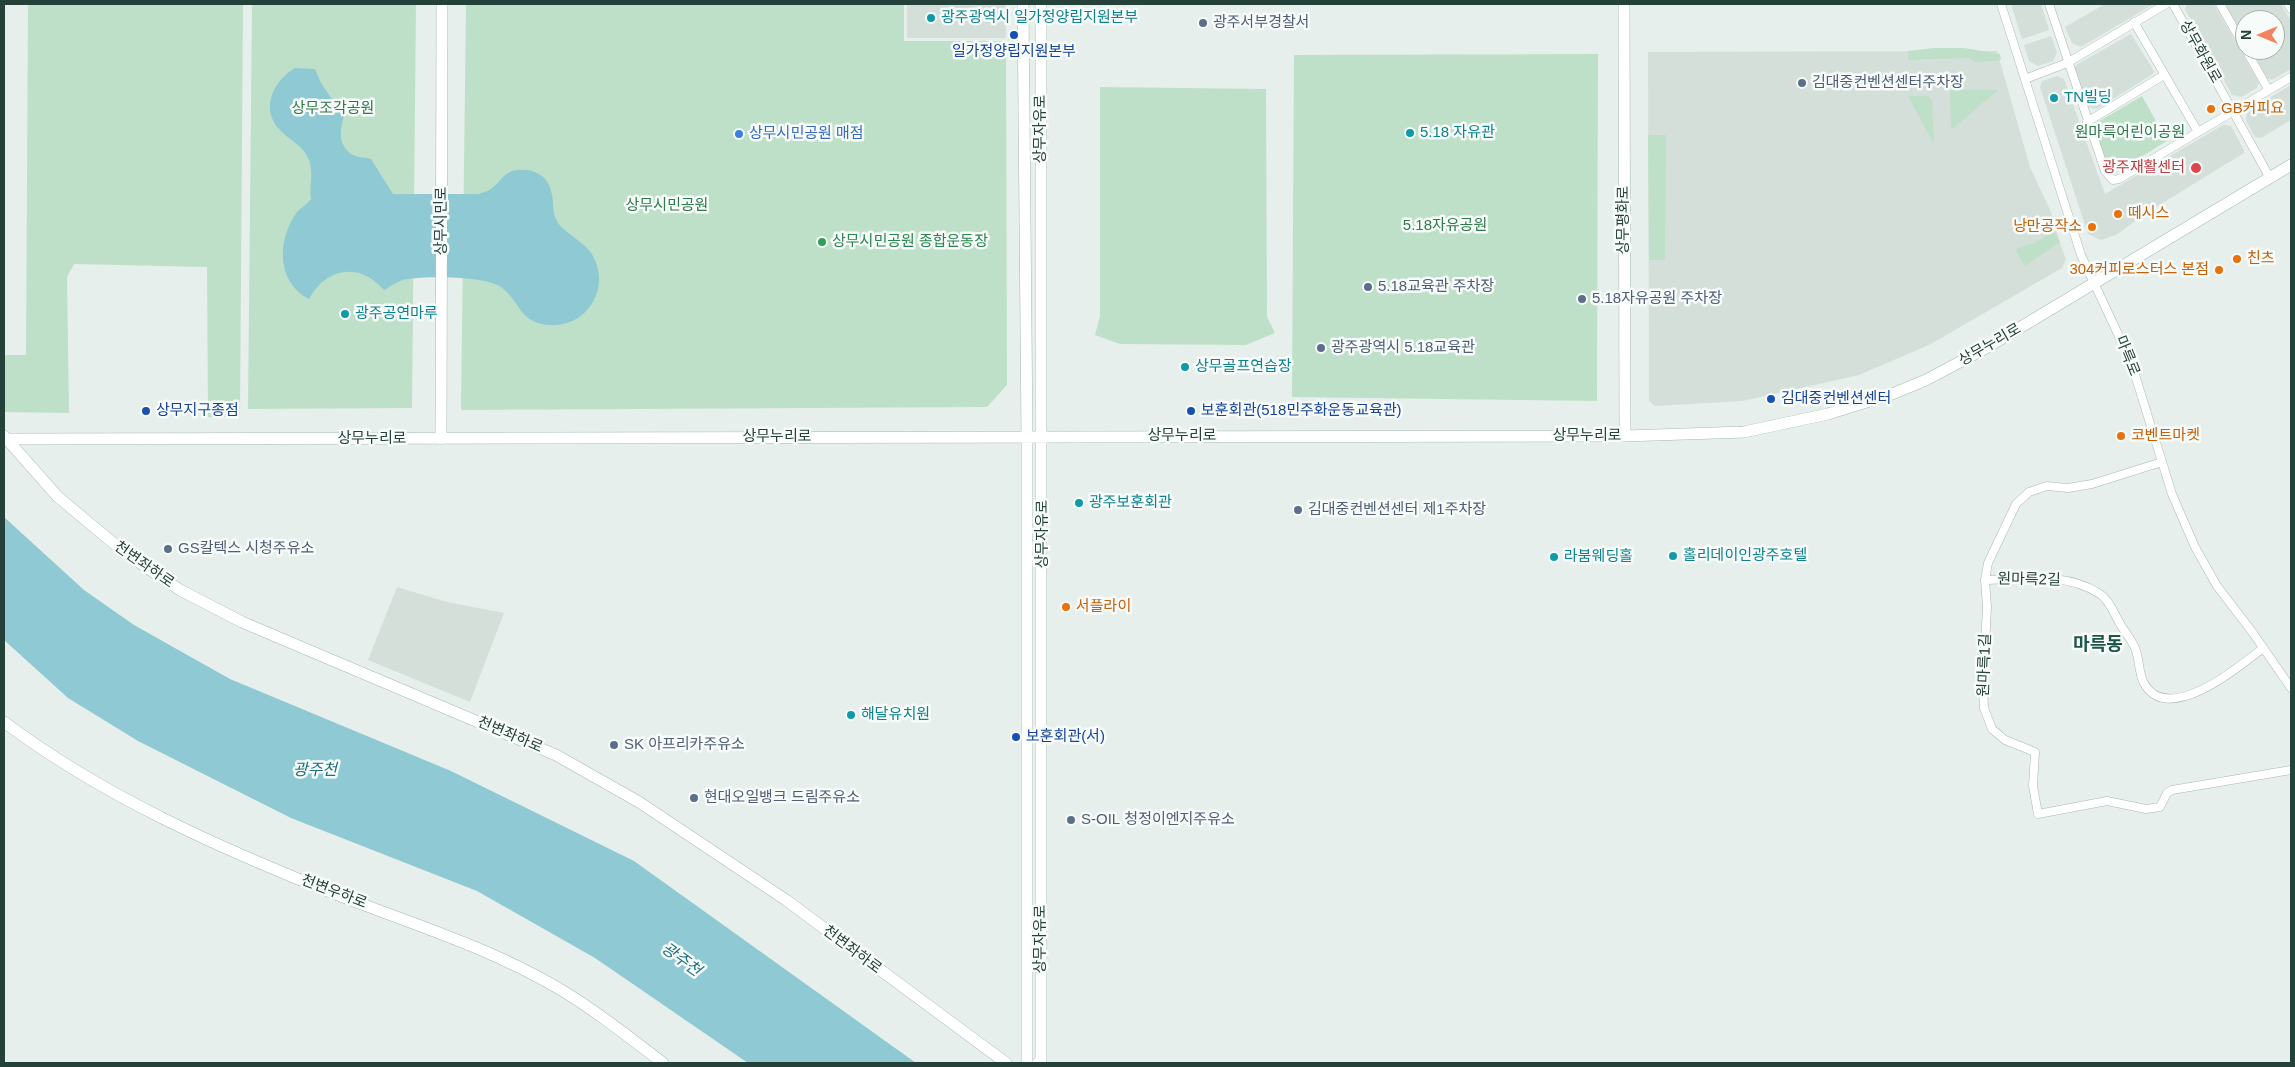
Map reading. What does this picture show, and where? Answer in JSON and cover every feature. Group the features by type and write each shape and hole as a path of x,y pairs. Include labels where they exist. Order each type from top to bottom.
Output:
{"street":[{"name":"상무시민로","path":"441,439 442,4"},
{"name":"상무자유로","path":"1024,4 1027,435 1026,1063"},
{"name":"상무자유로","path":"1038,1063 1041,1060 1043,436 1041,4"},
{"name":"상무평화로","path":"1624,4 1625,436"},
{"name":"마륵로","path":"2001,4 2080,255 2131,362 2172,494 2195,547 2217,586 2291,688"},
{"path":"2048,4 2104,171 2113,180 2119,179 2291,77"},
{"path":"2025,79 2067,63 2166,4"},
{"name":"상무화원로","path":"2173,4 2270,178"},
{"path":"2220,4 2235,30"},
{"path":"2288,4 2291,9"},
{"path":"2134,22 2198,132"},
{"path":"2252,60 2268,89"},
{"path":"2088,122 2164,75"},
{"name":"상무누리로","path":"5,437 441,439 1027,435 1625,436 1744,432 1790,424 1860,405 1926,380 1986,348 2291,165"},
{"name":"천변좌하로","path":"5,437 58,497 124,552 180,590 242,622 556,755 631,797 786,900 1006,1063"},
{"name":"원마륵1길","path":"2162,462 2092,484 2068,488 2047,486 2029,492 2016,504 1988,563 1984,580 1987,607 1983,684 1984,708 1992,729 2005,740 2022,749 2035,752 2033,786 2038,814 2107,800 2146,809 2160,807 2167,793 2172,790 2291,770"},
{"name":"원마륵2길","path":"1984,580 2064,580 2083,585 2102,595 2135,648 2145,685 2158,696 2165,699 2183,697 2222,680 2263,648"},
{"name":"천변우하로","path":"4,722 95,782 161,818 328,891 492,954 558,988 592,1010 663,1063"}],"shaded area":[{"name":"광주광역시 일가정양립지원본부","path":"907,4 1006,4 1006,38 907,38"},
{"path":"2011,4 2041,4 2049,30 2022,39"},
{"path":"2105,4 2154,4 2081,47 2072,43 2065,27"},
{"path":"2187,4 2214,4 2235,41 2235,60 2246,60 2259,83 2257,88 2241,97 2232,95 2185,9"},
{"path":"2225,4 2281,4 2285,10 2235,10 2235,22"},
{"path":"2285,11 2291,21 2291,69 2272,80 2267,78 2257,60 2285,60"},
{"path":"2131,34 2154,71 2153,74 2097,109 2088,107 2074,70 2076,65"},
{"path":"2051,36 2057,52 2053,61 2038,66 2029,61 2024,45"},
{"name":"김대중컨벤션센터","path":"1997,51 2030,167 2051,212 2066,259 2062,268 1929,345 1859,375 1743,401 1655,406 1649,401 1648,52"},
{"path":"2057,76 2064,79 2105,194 2223,125 2231,126 2244,153 2148,212 2116,235 2101,240 2088,234 2040,87 2042,81"},
{"path":"2291,85 2291,120 2261,138 2255,137 2246,121 2247,111"},
{"path":"397,587 447,602 504,613 470,702 368,660"}],"green space":[{"path":"28,4 243,4 240,417 208,417 207,267 74,264 67,277 69,413 4,412 4,355 26,355"},
{"name":"상무조각공원","path":"252,4 416,4 412,408 248,409"},
{"name":"상무시민공원","path":"466,4 904,4 904,41 1006,41 1007,385 987,407 461,410"},
{"path":"1934,48 1964,48 2000,54 2001,59 1998,61 1975,62 1969,58 1908,60 1908,51"},
{"name":"5.18자유공원","path":"1598,54 1597,401 1292,397 1294,55"},
{"path":"1100,87 1266,89 1267,317 1275,333 1246,345 1120,344 1095,335 1100,316"},
{"path":"1952,90 1998,90 1951,130 1950,93"},
{"path":"1908,96 1928,96 1932,100 1934,144"},
{"name":"원마륵어린이공원","path":"2142,96 2167,141 2113,174 2110,172 2094,129 2096,123"},
{"path":"1648,135 1666,135 1665,260 1649,260"},
{"path":"2045,217 2060,242 2025,266 2015,250 2038,241 2046,234 2049,229 2046,224 2031,226"}],"water":[{"path":"295,68 315,69 321,83 344,117 341,135 347,151 359,157 371,159 393,194 479,194 491,189 506,174 518,170 531,171 546,180 552,194 554,214 558,222 563,229 592,254 598,270 597,294 584,314 562,324 549,325 539,323 526,316 501,287 493,283 470,279 442,277 408,279 395,283 384,290 365,275 344,272 325,280 316,288 309,299 298,292 286,273 283,249 285,237 295,215 311,199 310,165 303,151 274,122 270,104 275,87 287,73"},
{"name":"광주천","path":"4,517 84,590 134,625 230,679 451,771 634,861 916,1063 748,1063 595,958 477,891 291,818 138,741 68,698 4,640"}],"place":[{"name":"광주광역시 일가정양립지원본부","path":"931,18"},
{"name":"광주서부경찰서","path":"1203,23"},
{"name":"일가정양립지원본부","path":"1014,35"},
{"name":"김대중컨벤션센터주차장","path":"1802,83"},
{"name":"TN빌딩","path":"2054,98"},
{"name":"GB커피요","path":"2211,109"},
{"name":"5.18 자유관","path":"1410,133"},
{"name":"상무시민공원 매점","path":"739,134"},
{"name":"광주재활센터","path":"2196,168"},
{"name":"떼시스","path":"2118,214"},
{"name":"낭만공작소","path":"2092,227"},
{"name":"상무시민공원 종합운동장","path":"822,242"},
{"name":"친츠","path":"2237,259"},
{"name":"304커피로스터스 본점","path":"2219,270"},
{"name":"5.18교육관 주차장","path":"1368,287"},
{"name":"5.18자유공원 주차장","path":"1582,299"},
{"name":"광주공연마루","path":"345,314"},
{"name":"광주광역시 5.18교육관","path":"1321,348"},
{"name":"상무골프연습장","path":"1185,367"},
{"name":"김대중컨벤션센터","path":"1771,399"},
{"name":"상무지구종점","path":"146,411"},
{"name":"보훈회관(518민주화운동교육관)","path":"1191,411"},
{"name":"코벤트마켓","path":"2121,436"},
{"name":"광주보훈회관","path":"1079,503"},
{"name":"김대중컨벤션센터 제1주차장","path":"1298,510"},
{"name":"GS칼텍스 시청주유소","path":"168,549"},
{"name":"홀리데이인광주호텔","path":"1673,556"},
{"name":"라붐웨딩홀","path":"1554,557"},
{"name":"서플라이","path":"1066,607"},
{"name":"해달유치원","path":"851,715"},
{"name":"보훈회관(서)","path":"1016,737"},
{"name":"SK 아프리카주유소","path":"614,745"},
{"name":"현대오일뱅크 드림주유소","path":"694,798"},
{"name":"S-OIL 청정이엔지주유소","path":"1071,820"}],"district":[{"name":"마륵동","path":"2098,645"}]}
